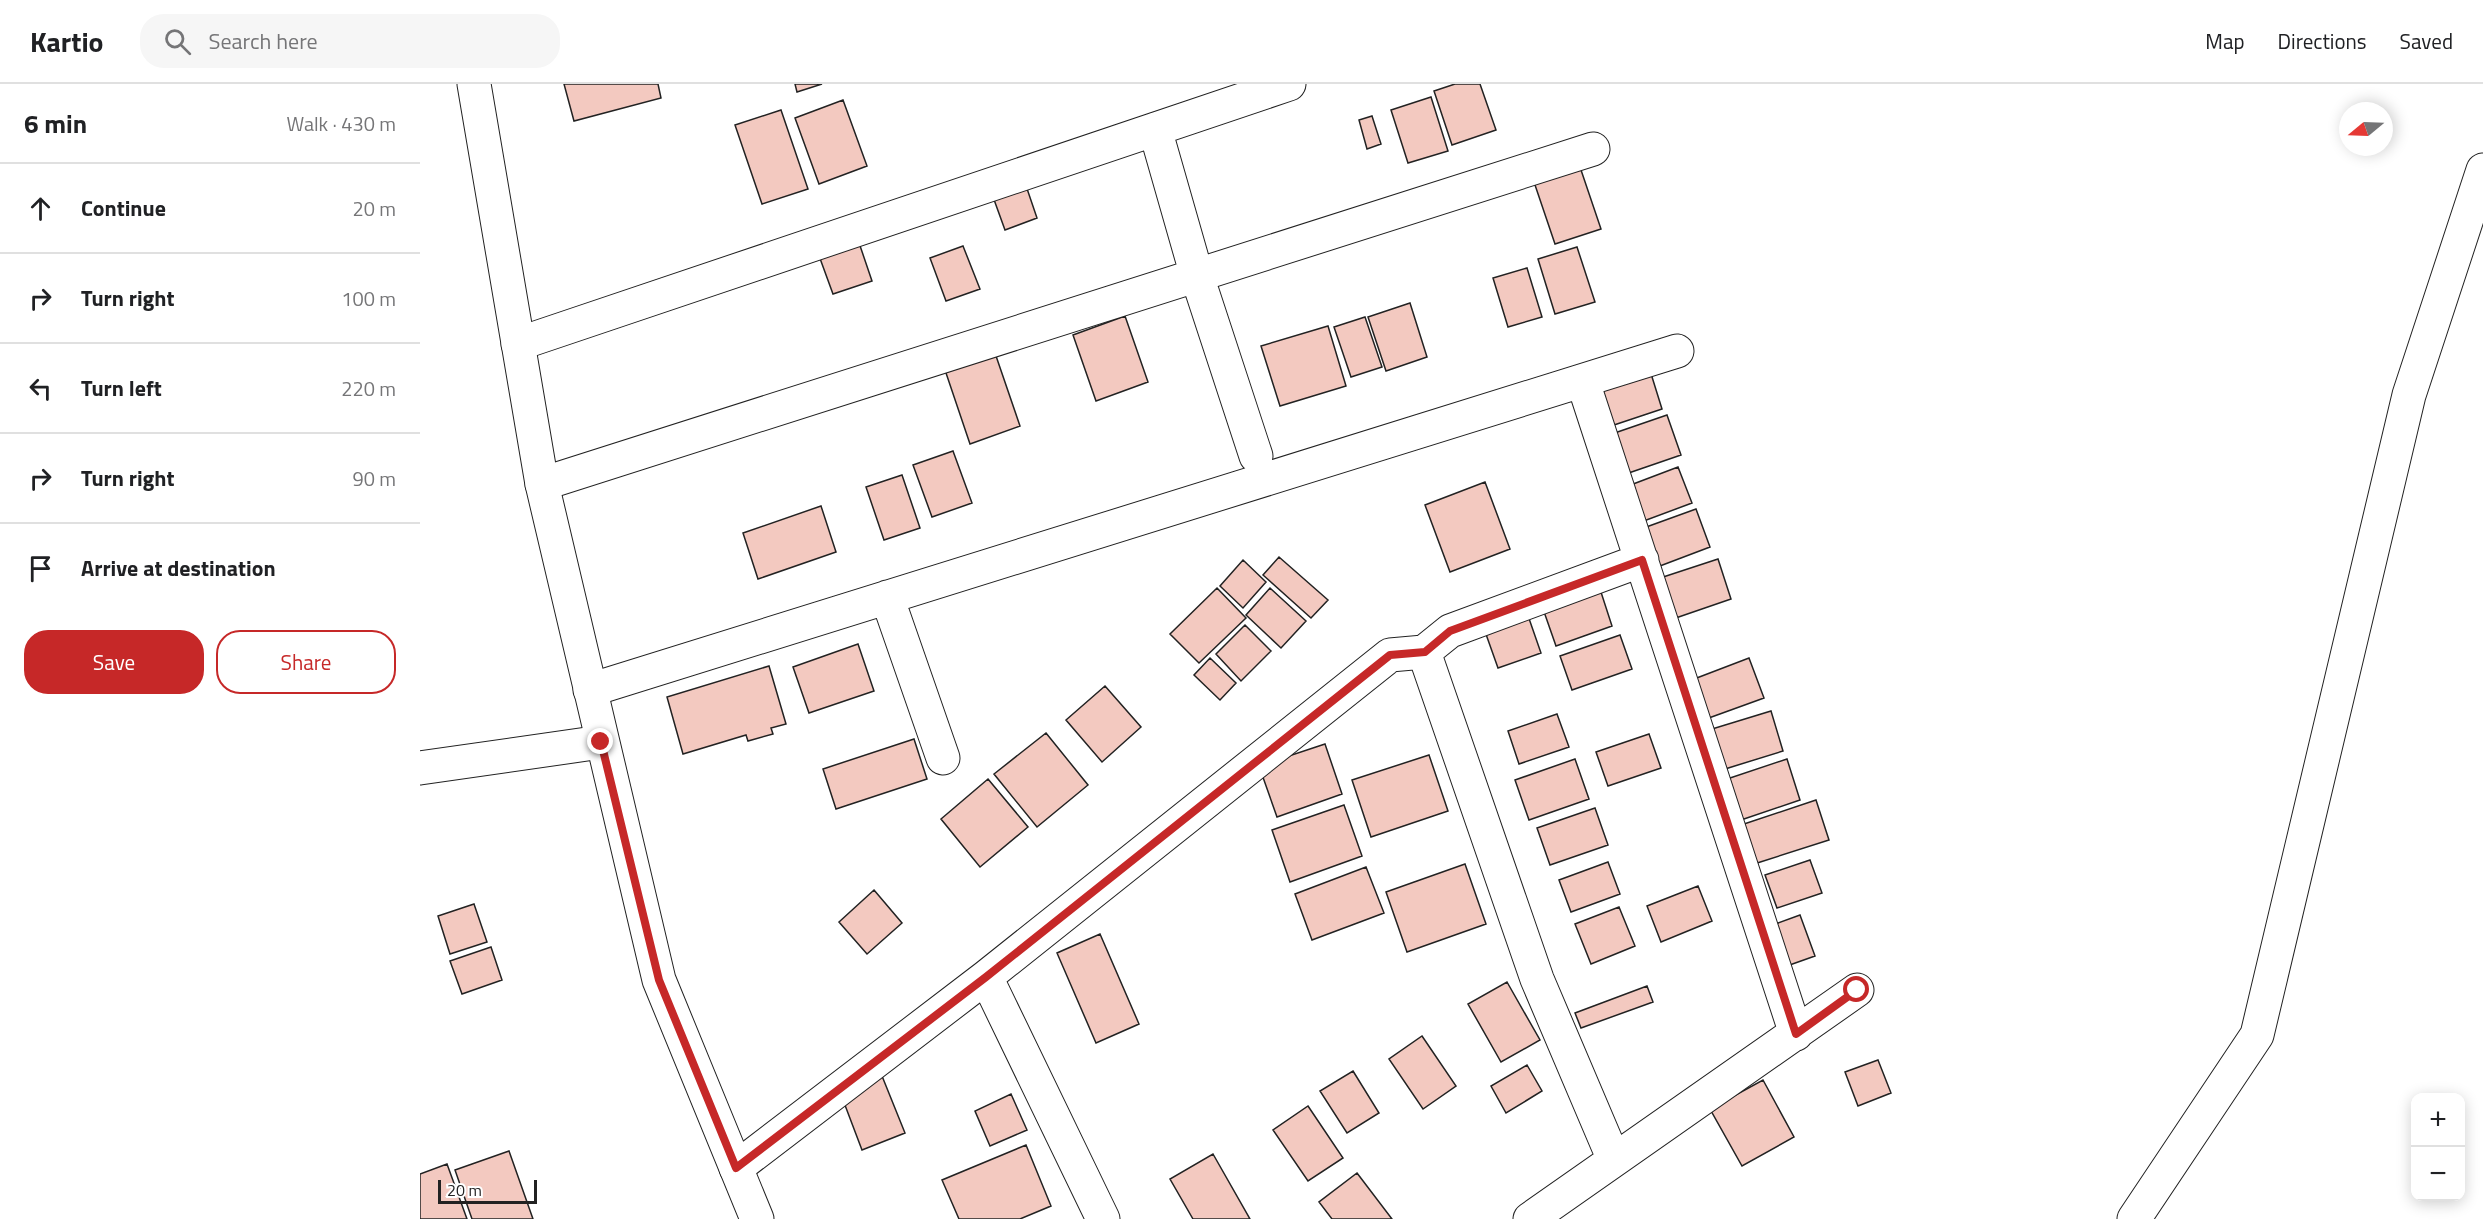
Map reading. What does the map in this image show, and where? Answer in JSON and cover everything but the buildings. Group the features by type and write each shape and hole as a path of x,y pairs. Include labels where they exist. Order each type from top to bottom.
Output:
{"street":[{"path":"474,84 542,484 601,742 659,980 757,1219"},
{"path":"518,344 1290,84"},
{"path":"1155,129 1197,276 1256,456"},
{"path":"542,484 1593,149"},
{"path":"2134,1219 2257,1035 2409,395 2483,170"},
{"path":"590,690 1677,351"},
{"path":"1584,385 1796,1034"},
{"path":"736,1168 986,977 1390,655 1425,652 1450,631 1642,560"},
{"path":"887,597 943,758"},
{"path":"1425,652 1537,979 1614,1160"},
{"path":"420,768 601,742"},
{"path":"986,977 1103,1219"},
{"path":"1530,1219 1857,990"}],"route":[{"path":"601,742 659,980 736,1168 986,977 1390,655 1425,652 1450,631 1642,560 1796,1034 1857,990"}]}
